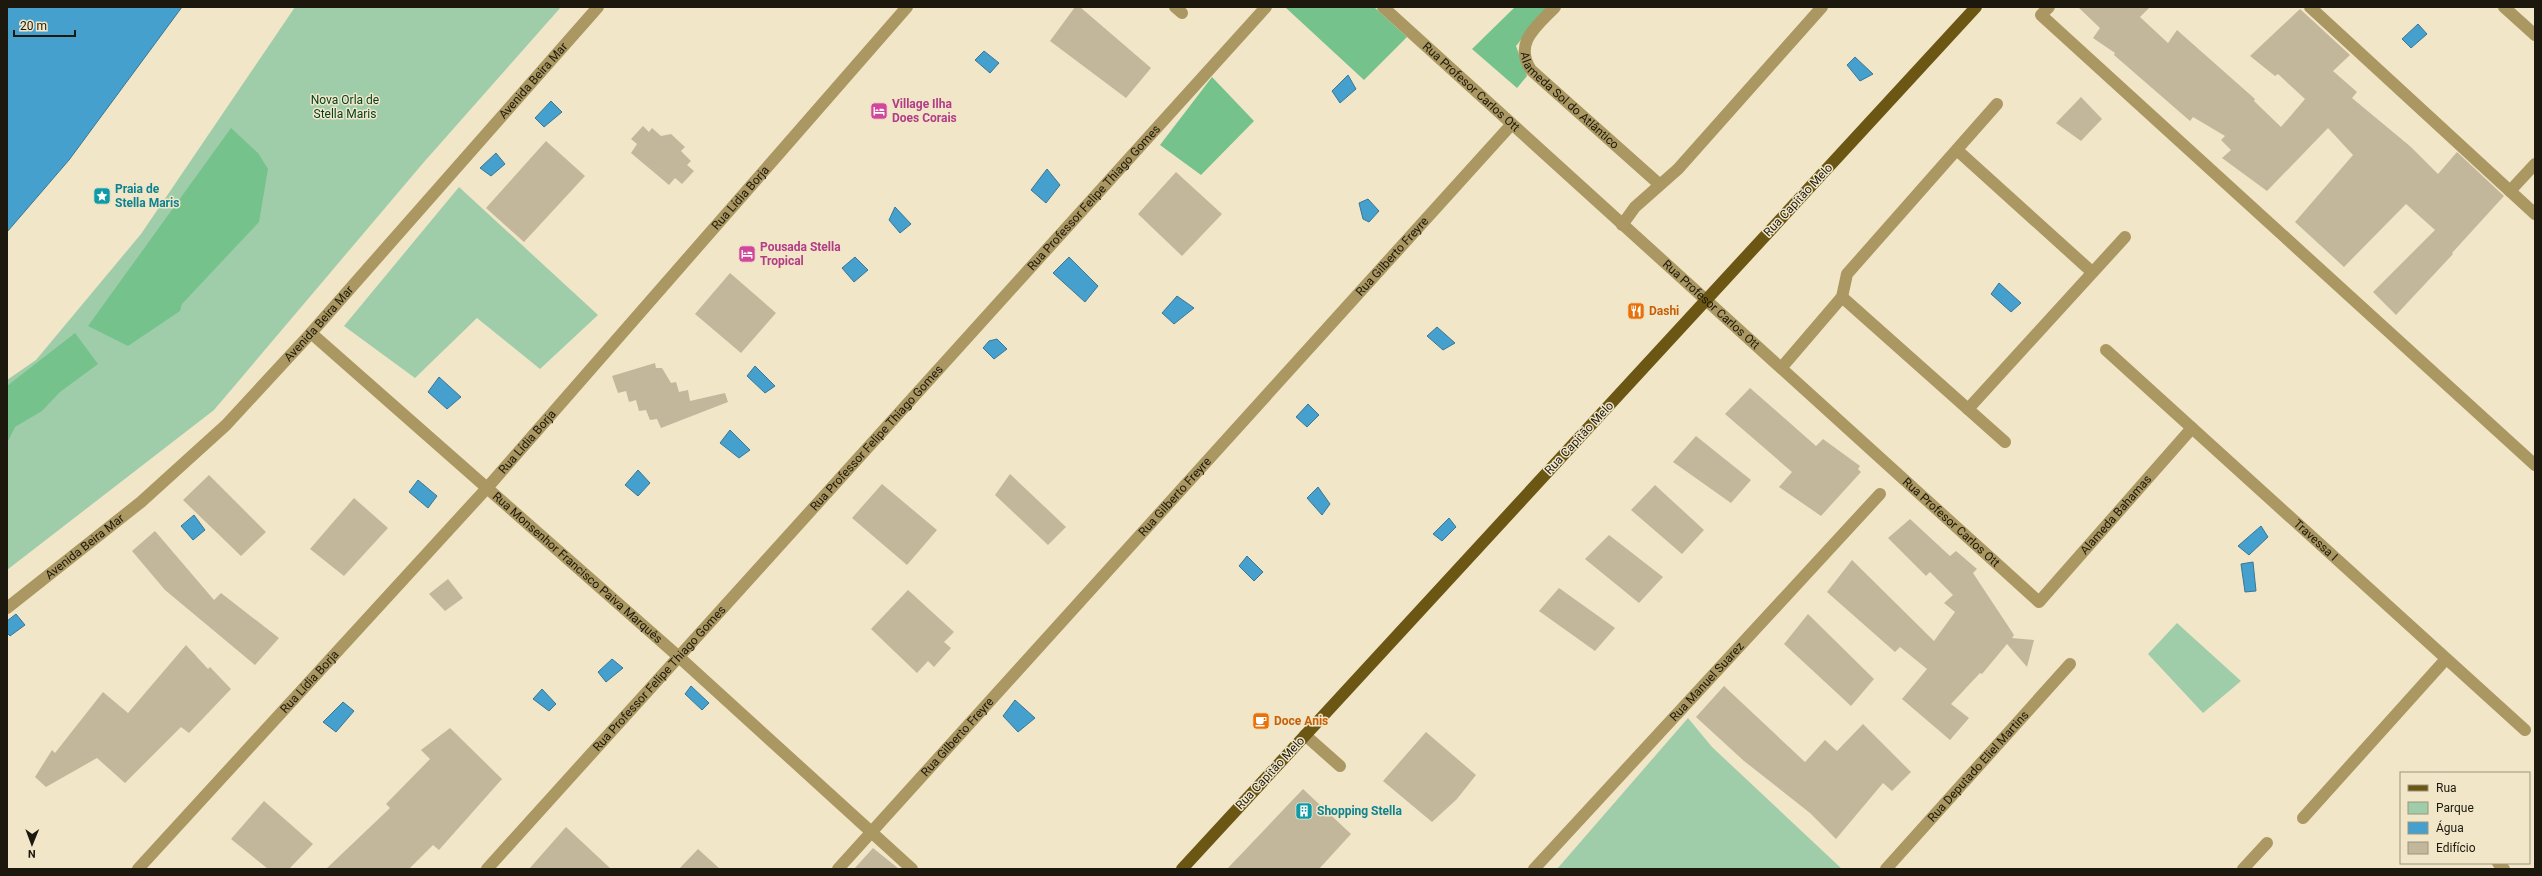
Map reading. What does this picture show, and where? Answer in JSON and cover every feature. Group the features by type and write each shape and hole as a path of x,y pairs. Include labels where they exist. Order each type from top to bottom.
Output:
{"main road":[{"name":"Rua Capitão Melo","path":"1182,869 1976,7"}],"street":[{"name":"Avenida Beira Mar","path":"7,608 147,497 226,425 311,333 598,7"},
{"name":"Rua Lídia Borja","path":"138,869 487,488 907,7"},
{"name":"Rua Professor Felipe Thiago Gomes","path":"487,869 1266,7"},
{"name":"Rua Profesor Carlos Ott","path":"1383,7 1511,125 1782,367 2039,602"},
{"name":"Alameda Sol do Atlântico","path":"1555,7 1526,41 1523,50 1525,61 1532,70 1659,184"},
{"path":"1622,225 1635,207 1659,184 1678,169 1822,7"},
{"path":"2049,7 2041,15 2535,465"},
{"path":"2310,7 2535,214"},
{"path":"2504,7 2535,35"},
{"path":"1782,367 1842,297 1847,274 1997,104"},
{"name":"Rua Gilberto Freyre","path":"838,869 1511,125"},
{"path":"1957,150 2092,272"},
{"path":"2510,191 2535,164"},
{"path":"1968,409 2125,237"},
{"path":"1842,297 2005,442"},
{"name":"Rua Monsenhor Francisco Paiva Marquês","path":"311,333 679,657 912,869"},
{"name":"Travessa I","path":"2106,350 2525,730"},
{"name":"Alameda Bahamas","path":"2039,602 2192,428"},
{"name":"Rua Manuel Suarez","path":"1534,869 1880,494"},
{"path":"2303,818 2446,659"},
{"name":"Rua Deputado Eliel Martins","path":"1886,869 2070,664"},
{"path":"1305,735 1340,766"},
{"path":"2243,869 2267,843"}],"green space":[{"name":"Nova Orla de Stella Maris","path":"295,7 561,7 424,162 214,410 7,570 7,380 36,360 141,234"},
{"path":"1285,7 1374,7 1407,37 1364,80"},
{"path":"1515,7 1548,7 1516,46 1527,76 1517,88 1472,49"},
{"path":"1212,77 1254,121 1201,175 1160,145"},
{"path":"231,128 258,153 268,169 259,222 182,304 180,311 128,346 88,326"},
{"path":"459,187 598,315 540,369 477,318 415,378 344,326"},
{"path":"75,333 98,364 60,392 42,411 15,427 7,443 7,386"},
{"path":"2177,623 2241,681 2203,713 2148,654"},
{"path":"1688,718 1712,747 1842,869 1557,869"}],"water":[{"path":"7,7 182,7 69,160 7,232"},
{"path":"2418,24 2427,34 2411,48 2402,39"},
{"path":"984,51 999,63 990,73 975,60"},
{"path":"1855,57 1873,74 1860,81 1847,65"},
{"path":"1348,75 1356,89 1340,103 1332,91"},
{"path":"551,101 562,112 544,127 535,118"},
{"path":"496,153 505,164 491,176 480,168"},
{"path":"1047,169 1060,185 1046,203 1031,190"},
{"path":"1368,199 1379,211 1369,222 1363,219 1359,203"},
{"path":"895,207 911,224 900,233 889,220"},
{"path":"855,257 868,270 854,282 842,268"},
{"path":"1069,257 1098,286 1085,302 1053,273"},
{"path":"1999,283 2021,303 2011,312 1991,294"},
{"path":"1177,296 1194,308 1174,324 1162,313"},
{"path":"1437,327 1455,343 1443,350 1427,336"},
{"path":"997,339 1007,349 994,359 983,348 989,341"},
{"path":"755,366 775,386 765,393 747,376"},
{"path":"439,377 461,397 447,409 428,392"},
{"path":"1308,404 1319,415 1307,427 1296,417"},
{"path":"730,430 750,450 739,458 720,443"},
{"path":"638,470 650,483 638,496 625,485"},
{"path":"418,480 437,496 428,508 409,492"},
{"path":"1318,487 1330,504 1322,515 1307,498"},
{"path":"194,515 205,530 193,540 181,526"},
{"path":"1449,518 1456,527 1442,541 1433,534"},
{"path":"2261,526 2268,537 2249,555 2238,546"},
{"path":"1247,556 1263,572 1254,581 1239,566"},
{"path":"2253,562 2256,591 2245,592 2241,564"},
{"path":"16,614 25,625 10,636 7,633 7,621"},
{"path":"612,659 623,668 606,682 598,672"},
{"path":"691,686 709,703 702,710 685,694"},
{"path":"542,689 556,704 549,711 533,699"},
{"path":"1015,700 1035,718 1018,732 1003,716"},
{"path":"343,702 354,711 336,732 323,722"}],"building":[{"path":"1075,7 1080,7 1151,68 1126,98 1050,41"},
{"path":"2078,7 2150,7 2140,17 2168,43 2177,30 2255,99 2254,101 2281,127 2305,99 2278,74 2275,76 2250,56 2300,9 2350,55 2333,71 2357,92 2352,98 2411,147 2438,174 2457,152 2504,196 2452,253 2453,254 2396,315 2373,292 2435,230 2406,204 2344,267 2295,222 2353,155 2328,128 2267,191 2222,158 2231,150 2221,140 2225,136 2193,117 2190,121 2114,55 2115,53 2093,38 2100,28"},
{"path":"2081,97 2102,119 2081,141 2056,123"},
{"path":"643,126 649,132 652,128 661,136 671,134 685,147 681,151 691,161 687,165 694,171 682,184 675,178 669,185 631,153 637,144 631,139"},
{"path":"546,141 585,176 524,242 486,208"},
{"path":"1176,172 1222,214 1182,256 1138,214"},
{"path":"730,273 776,313 741,353 695,314"},
{"path":"655,363 656,368 662,368 671,383 676,382 679,392 688,390 690,401 725,393 728,402 661,428 657,419 650,420 646,410 639,411 636,400 629,402 626,391 618,393 612,376"},
{"path":"1750,388 1816,446 1823,439 1860,466 1858,469 1861,472 1821,516 1779,487 1792,472 1725,414"},
{"path":"1696,436 1751,480 1731,503 1673,462"},
{"path":"1010,474 1066,527 1048,545 995,495"},
{"path":"209,475 266,532 241,556 183,500"},
{"path":"882,484 937,530 907,565 852,518"},
{"path":"1655,485 1704,530 1682,554 1631,510"},
{"path":"354,498 388,528 344,576 310,549"},
{"path":"1910,519 1950,556 1956,551 1977,569 1973,573 2014,635 2012,638 2034,640 2027,667 2007,644 1982,674 1980,673 1951,704 1969,718 1950,740 1902,699 1927,669 1900,647 1895,652 1827,592 1852,560 1934,641 1955,612 1944,603 1953,595 1930,572 1926,576 1888,538"},
{"path":"155,531 214,600 221,593 279,638 255,665 165,590 132,551"},
{"path":"1609,535 1663,577 1639,603 1585,559"},
{"path":"448,579 463,598 445,611 429,594"},
{"path":"1559,588 1615,628 1595,651 1539,611"},
{"path":"908,590 954,632 944,642 951,648 934,667 928,661 917,673 871,629"},
{"path":"1808,614 1874,679 1851,706 1784,644"},
{"path":"186,645 208,669 210,667 231,689 189,733 181,727 125,783 97,758 46,787 35,777 52,750 55,753 103,692 128,713"},
{"path":"1724,686 1805,762 1825,740 1837,751 1863,724 1911,772 1892,791 1883,783 1836,839 1810,813 1744,761 1696,717"},
{"path":"450,728 502,779 439,850 433,845 409,869 326,869 390,808 386,804 430,759 421,750"},
{"path":"1426,732 1476,775 1457,799 1432,822 1383,781"},
{"name":"Shopping Stella","path":"1303,789 1351,834 1319,869 1227,869"},
{"path":"264,801 313,844 289,869 268,869 231,839"},
{"path":"566,827 611,869 529,869"},
{"path":"873,848 899,869 854,869"},
{"path":"698,849 720,869 679,869"}],"place":[{"name":"Village Ilha Does Corais","path":"879,111"},
{"name":"Praia de Stella Maris","path":"102,196"},
{"name":"Pousada Stella Tropical","path":"747,254"},
{"name":"Dashi","path":"1636,311"},
{"name":"Doce Anis","path":"1261,721"},
{"name":"Shopping Stella","path":"1304,811"}]}
